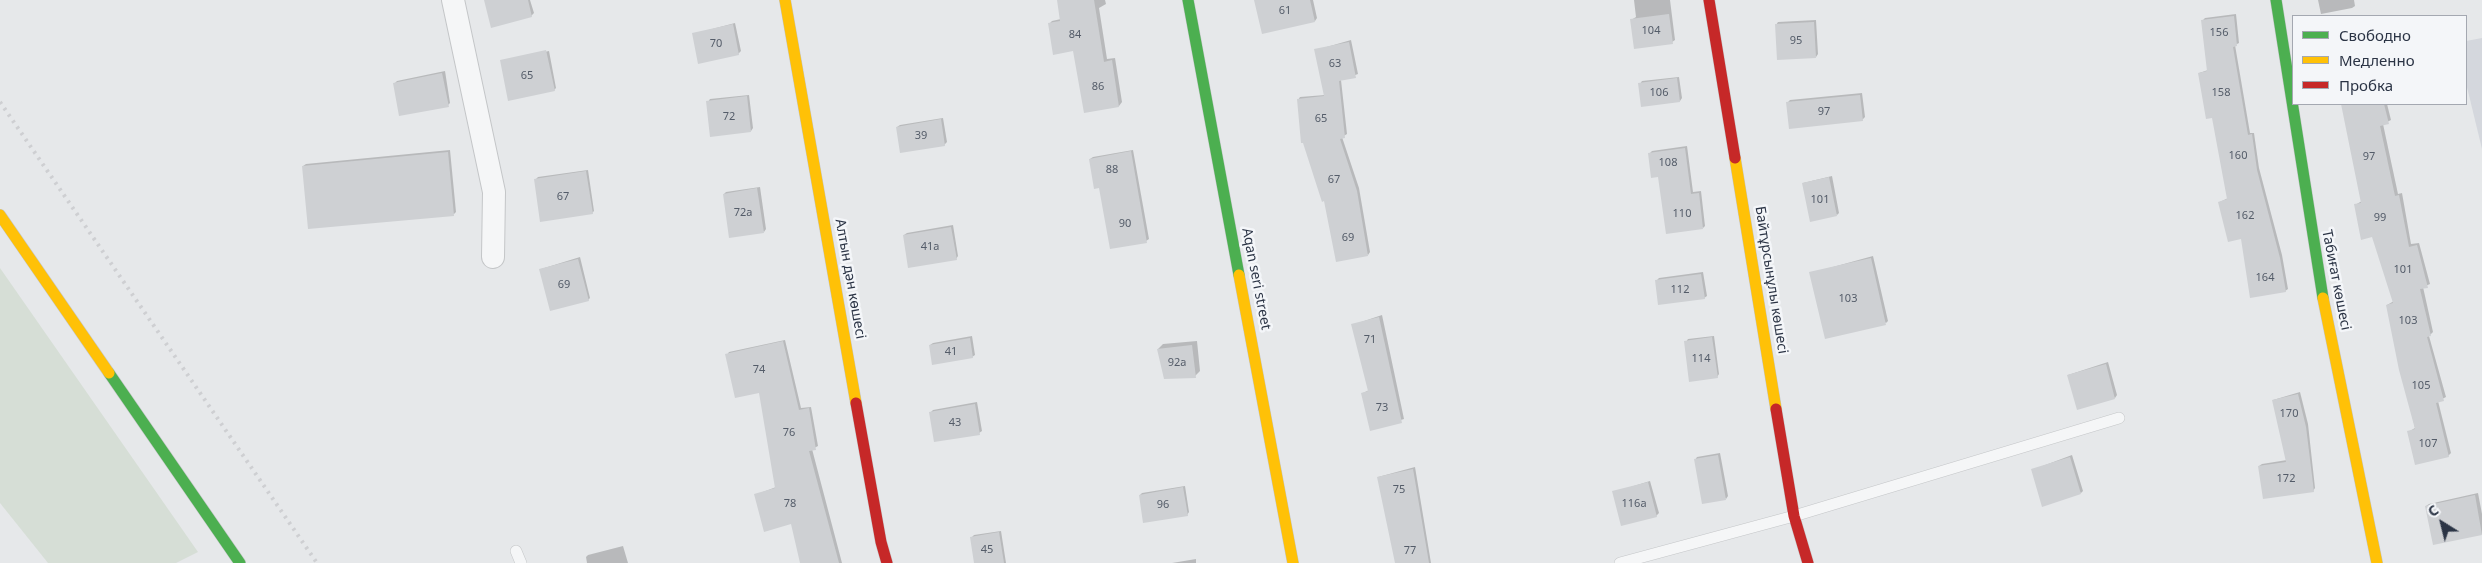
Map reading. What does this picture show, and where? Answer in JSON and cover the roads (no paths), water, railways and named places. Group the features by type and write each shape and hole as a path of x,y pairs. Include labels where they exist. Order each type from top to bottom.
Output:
{"street":[{"path":"453,0 494,192 493,257"},
{"name":"Алтын дән көшесі","path":"785,0 881,542 887,563"},
{"name":"Aqan seri street","path":"1188,0 1294,563"},
{"name":"Байтұрсынұлы көшесі","path":"1709,0 1794,516 1808,563"},
{"name":"Табиғат көшесі","path":"2276,0 2292,103"},
{"name":"Табиғат көшесі","path":"2292,105 2318,271 2377,563"},
{"path":"0,216 240,563"}],"lane":[{"path":"1620,563 1794,516 2119,418"},
{"path":"516,551 521,563"}],"railway":[{"path":"0,102 317,563"}]}
